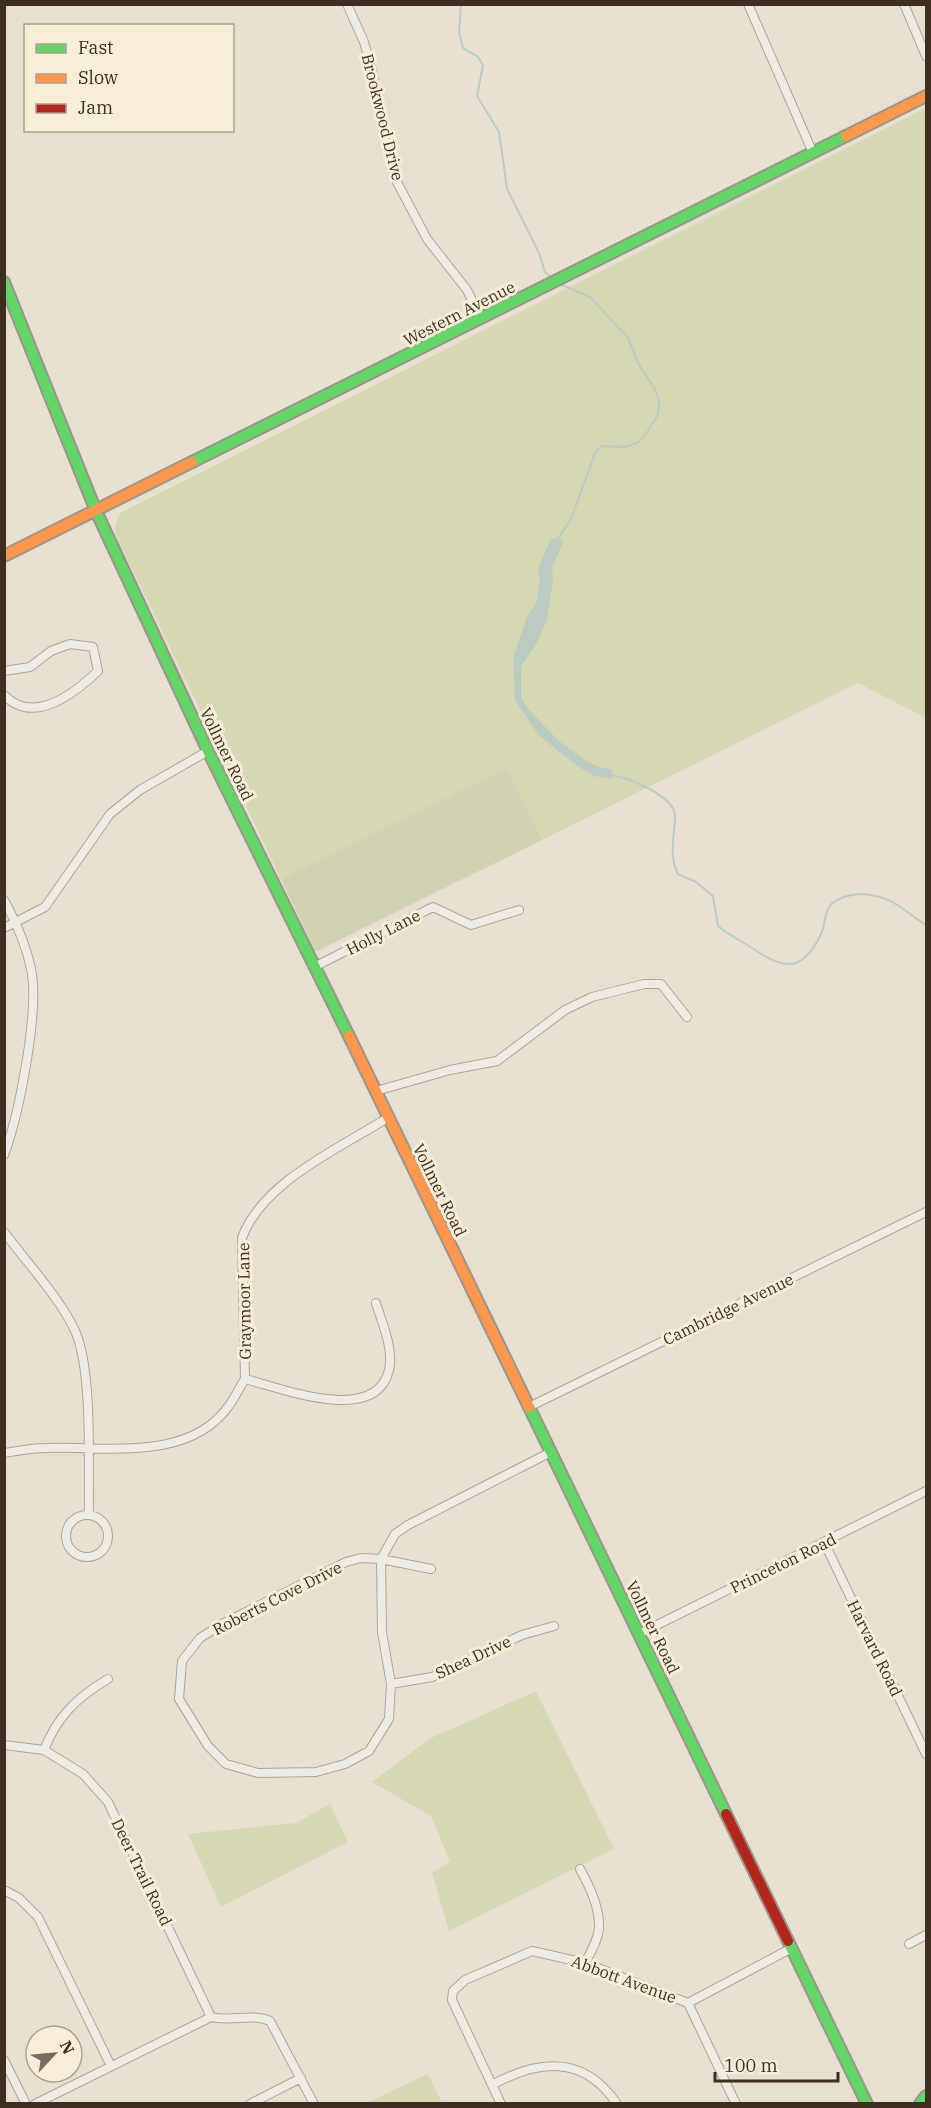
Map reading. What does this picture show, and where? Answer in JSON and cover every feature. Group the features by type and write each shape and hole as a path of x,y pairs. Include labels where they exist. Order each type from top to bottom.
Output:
{"main road":[{"name":"Western Avenue","path":"4,556 927,96"},
{"name":"Vollmer Road","path":"4,282 96,511 208,751 316,966 867,2103"},
{"path":"920,2103 927,2096"}],"street":[{"name":"Brookwood Drive","path":"347,4 364,42 372,69 384,136 397,183 427,239 467,290 481,318"},
{"path":"748,4 813,153"},
{"path":"904,4 927,56"},
{"path":"4,671 30,667 51,651 70,644 93,647 98,671 77,691 44,707 30,708 9,700 4,695"},
{"path":"4,928 45,907 110,814 166,774 208,751"},
{"path":"4,900 16,922 32,970 33,1009 14,1129 4,1155"},
{"name":"Holly Lane","path":"316,966 433,907 471,925 519,910"},
{"path":"376,1091 450,1070 497,1061 565,1010 592,997 644,984 661,984 687,1017"},
{"name":"Graymoor Lane","path":"4,1453 45,1448 89,1449 176,1442 201,1431 228,1408 245,1379 242,1238 248,1220 282,1185 389,1118"},
{"name":"Cambridge Avenue","path":"529,1407 927,1212"},
{"path":"4,1232 75,1332 84,1371 89,1449 89,1515"},
{"name":"Graymoor Lane","path":"245,1379 318,1398 360,1401 380,1388 389,1370 388,1343 375,1303"},
{"path":"430,1569 381,1559 395,1534 408,1525 551,1452"},
{"name":"Princeton Road","path":"639,1634 927,1491"},
{"path":"89,1515 96,1517 106,1527 108,1541 100,1553 87,1558 80,1557 69,1548 66,1535 70,1522 89,1515"},
{"name":"Harvard Road","path":"824,1542 927,1754"},
{"name":"Roberts Cove Drive","path":"361,1558 381,1559 382,1632 391,1684 389,1719 369,1751 345,1764 316,1772 258,1773 226,1764 208,1746 180,1699 182,1661 200,1638 222,1624 346,1562 361,1558"},
{"name":"Shea Drive","path":"391,1684 432,1677 522,1635 554,1626"},
{"path":"4,1745 44,1750 51,1733 70,1706 87,1691 108,1679"},
{"name":"Deer Trail Road","path":"44,1750 83,1774 108,1802 211,2017"},
{"path":"580,1869 589,1885 599,1926 585,1964"},
{"path":"4,1890 19,1898 38,1917 111,2066"},
{"path":"909,1944 927,1935"},
{"name":"Abbott Avenue","path":"492,2085 455,2010 453,1991 465,1980 532,1951 585,1964 688,2003 792,1948"},
{"path":"688,2003 736,2103"},
{"path":"35,2103 211,2017 223,2020 263,2018 275,2026 314,2103"},
{"path":"4,2060 26,2103"},
{"path":"501,2103 492,2085 524,2070 551,2065 584,2072 597,2079 617,2103"},
{"path":"250,2103 302,2078"}],"green space":[{"path":"926,108 926,718 858,683 542,840 506,768 281,879 116,535 115,526 120,513"},
{"path":"506,768 542,840 315,952 281,879"},
{"path":"536,1691 614,1849 449,1931 432,1873 450,1862 431,1816 372,1782 429,1739"},
{"path":"330,1804 348,1842 221,1907 188,1834 296,1823"},
{"path":"428,2074 442,2103 366,2103"}],"shaded area":[{"path":"551,538 563,541 563,543 552,568 553,581 547,620 535,646 521,666 521,697 527,708 560,742 586,761 613,770 611,779 594,776 548,743 538,734 515,700 513,658 527,617 536,603 540,579 538,569"}],"waterway":[{"path":"461,4 459,32 463,48 478,57 483,65 477,96 499,132 507,189 539,253 545,272 551,277"},
{"path":"556,541 571,519 596,451 603,446 624,447 637,443 645,436 658,414 659,401 656,391 639,365 628,338 590,297 558,283"},
{"path":"610,775 648,788 667,801 675,815 673,860 678,874 696,882 713,896 718,926 771,959 789,964 806,957 821,934 829,907 837,900 848,896 866,894 880,897 900,907 926,925"}],"traffic: fast":[{"path":"192,462 846,136"},
{"path":"4,282 96,511 208,751 349,1036"},
{"path":"529,1407 726,1814"},
{"path":"788,1941 867,2104"},
{"path":"920,2104 926,2096"}],"traffic: slow":[{"path":"846,136 926,96"},
{"path":"4,556 192,462"},
{"path":"349,1036 529,1407"}],"traffic: jam":[{"path":"726,1814 788,1941"}]}
